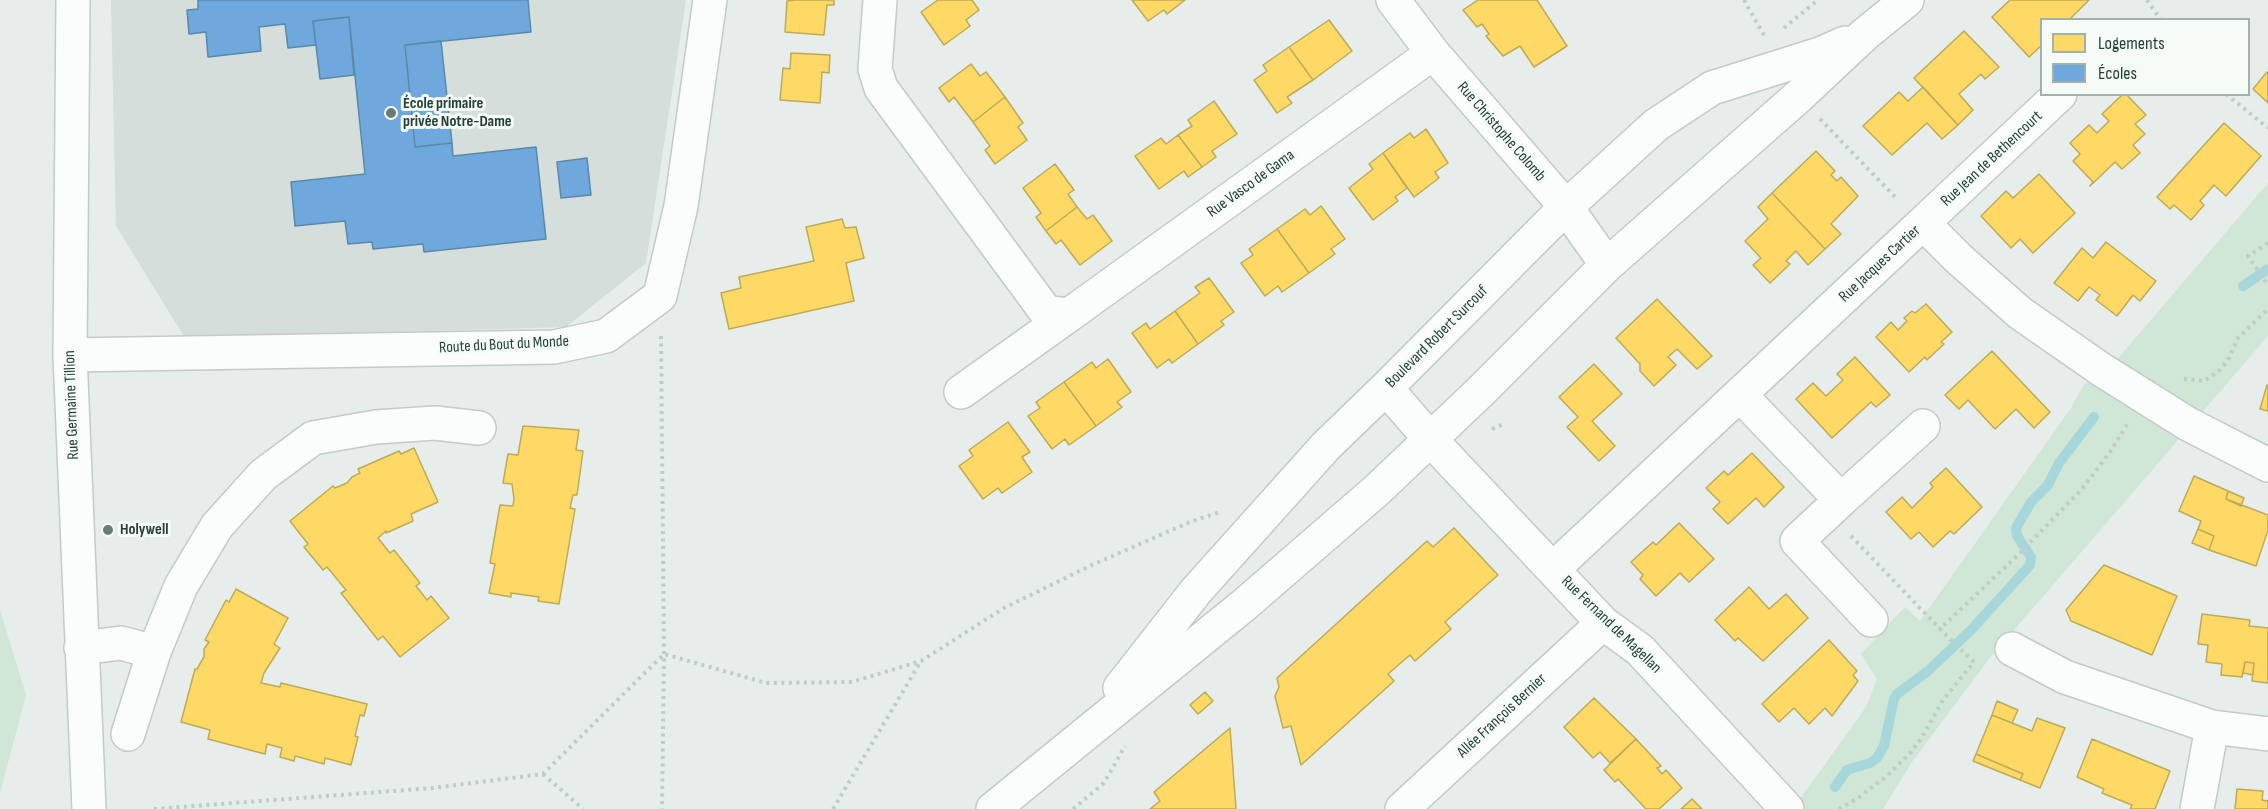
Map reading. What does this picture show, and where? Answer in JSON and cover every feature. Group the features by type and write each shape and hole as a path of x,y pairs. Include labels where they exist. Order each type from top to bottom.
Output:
{"street":[{"name":"Rue Germaine Tillion","path":"73,0 70,355 89,809"},
{"path":"660,296 681,206 710,0"},
{"path":"879,0 875,69 880,88 1046,312 1069,315"},
{"name":"Rue Christophe Colomb","path":"1394,0 1433,53 1566,207 1607,265"},
{"name":"Boulevard Robert Surcouf","path":"993,809 1244,605 1377,490 1481,391 1607,265 1864,35 1907,0"},
{"name":"Boulevard Robert Surcouf","path":"1083,734 1196,591 1326,446 1566,207 1656,125 1712,88 1820,54 1864,35"},
{"name":"Rue Vasco de Gama","path":"961,392 1433,53"},
{"name":"Rue Jean de Bethencourt","path":"1912,212 2057,96"},
{"name":"Rue Jacques Cartier","path":"1553,570 1740,395 1912,212 1959,259 2029,320 2102,370 2188,424 2268,465"},
{"name":"Route du Bout du Monde","path":"70,355 554,346 606,336 660,296"},
{"name":"Rue Fernand de Magellan","path":"1386,388 1430,439 1553,570 1603,622 1640,650 1787,809"},
{"path":"1740,395 1835,506"},
{"path":"128,734 154,652 181,586 217,526 263,475 313,438 376,427 435,423 479,428"},
{"path":"1871,620 1797,541 1923,426"},
{"name":"Allée François Bernier","path":"1402,809 1603,622"},
{"path":"81,648 121,643 154,652"},
{"path":"2012,649 2065,677 2212,727 2268,734"},
{"path":"2197,809 2212,727"}],"path":[{"path":"1744,0 1767,42 1776,69"},
{"path":"2148,0 2160,18"},
{"path":"1798,96 1912,212"},
{"path":"2228,96 2268,128"},
{"path":"2268,243 2248,256 2268,285"},
{"path":"660,296 664,654 662,809"},
{"path":"1835,506 1940,629 1974,662 1943,700 1911,752 1888,775 1839,809"},
{"path":"664,654 766,683 852,682 921,661 1004,608 1092,565 1190,522 1229,508"},
{"path":"1940,629 2038,535"},
{"path":"154,809 434,788 543,774 664,654"},
{"path":"833,809 921,661"},
{"path":"543,774 584,809"}],"shaded area":[{"name":"École primaire privée Notre-Dame","path":"111,0 686,0 646,263 566,327 185,338 116,226"}],"green space":[{"path":"2268,183 2268,336 1989,659 1912,762 1883,809 1793,809 1866,707 1877,679 1861,654 1905,607 1920,621 2071,408 2083,386 2120,356"},
{"path":"0,610 26,695 0,793"}],"building: Logements":[{"path":"834,0 834,5 827,5 824,35 785,32 787,1"},
{"path":"938,0 972,0 979,10 966,20 970,26 944,45 921,12"},
{"path":"1132,0 1185,0 1167,14 1164,10 1148,21"},
{"path":"1478,0 1537,0 1567,46 1534,67 1520,46 1503,56 1486,36 1489,34 1482,24 1477,27 1463,10"},
{"path":"2010,0 2089,0 2071,18 2040,18 2040,47 2029,57 1992,17"},
{"path":"1329,20 1352,51 1313,80 1289,47"},
{"path":"1964,31 1999,67 1985,79 1981,74 1959,94 1973,110 1958,125 1914,78"},
{"path":"1289,47 1313,80 1287,97 1292,103 1277,113 1254,80 1267,71 1263,65"},
{"path":"791,53 830,55 829,73 822,72 820,103 780,100 783,68 790,69"},
{"path":"971,64 980,76 986,72 1005,97 973,122 954,97 949,102 939,88"},
{"path":"2268,73 2268,103 2253,89"},
{"path":"1923,87 1958,125 1942,139 1927,123 1892,155 1863,126 1899,92 1908,101"},
{"path":"2121,96 2128,96 2146,115 2135,124 2145,134 2133,145 2140,153 2122,169 2115,162 2090,186 2093,182 2073,161 2080,154 2070,143 2089,125 2097,133 2109,121 2102,114"},
{"path":"1005,97 1023,123 1018,127 1027,140 995,164 985,150 990,146 973,122"},
{"path":"1214,101 1237,134 1212,151 1216,157 1202,167 1178,135 1192,126 1188,120"},
{"path":"2224,123 2261,156 2226,196 2214,185 2200,201 2204,205 2191,220 2174,205 2170,209 2157,197"},
{"path":"1426,129 1448,163 1435,172 1439,178 1414,197 1383,153 1410,133 1414,138"},
{"path":"1178,135 1202,167 1188,177 1184,171 1159,189 1135,156 1161,138 1166,144"},
{"path":"1816,151 1835,171 1831,175 1837,181 1841,177 1858,196 1831,224 1841,234 1825,249 1772,193"},
{"path":"1383,153 1407,188 1395,197 1398,201 1373,220 1349,188 1373,169 1369,164"},
{"path":"1055,164 1074,190 1068,194 1077,207 1046,231 1036,217 1041,213 1023,188"},
{"path":"2039,174 2075,213 2033,253 2020,239 2011,248 1981,216 2006,191 2013,198"},
{"path":"1772,193 1825,249 1808,265 1796,251 1786,261 1790,264 1770,283 1753,265 1761,258 1745,241 1768,219 1758,207"},
{"path":"1321,206 1345,239 1331,249 1335,254 1309,273 1277,229 1305,209 1310,215"},
{"path":"1077,207 1087,219 1093,215 1112,241 1080,265 1061,240 1056,244 1046,231"},
{"path":"842,219 845,228 856,227 864,258 846,263 854,301 729,329 721,293 741,288 739,277 814,261 806,227"},
{"path":"1277,229 1309,273 1282,292 1278,286 1265,296 1241,263 1253,255 1249,249"},
{"path":"2106,242 2156,281 2140,301 2133,295 2117,316 2096,300 2100,295 2089,287 2078,301 2054,283 2082,248 2093,258"},
{"path":"1209,278 1234,312 1221,321 1224,325 1198,344 1175,311 1200,293 1195,287"},
{"path":"1657,299 1712,356 1697,369 1677,349 1668,357 1676,365 1654,386 1640,371 1640,364 1616,338"},
{"path":"1926,304 1952,332 1941,342 1944,344 1927,360 1925,357 1909,372 1876,337 1891,322 1898,330 1907,321 1904,318"},
{"path":"1175,311 1198,344 1172,363 1169,359 1157,368 1132,333 1146,323 1150,329"},
{"path":"1992,351 2050,412 2034,428 2016,409 1995,429 1968,400 1959,409 1945,395"},
{"path":"1855,357 1890,395 1876,407 1871,402 1832,438 1796,399 1813,383 1826,396 1843,380 1837,374"},
{"path":"1108,359 1131,392 1117,402 1122,407 1096,426 1064,382 1092,362 1096,368"},
{"path":"1594,364 1622,394 1592,421 1615,446 1599,461 1567,427 1578,417 1559,397"},
{"path":"1064,382 1096,426 1069,445 1065,439 1052,449 1028,416 1040,408 1036,402"},
{"path":"2268,385 2268,411 2260,409"},
{"path":"1008,422 1030,452 1022,457 1032,472 1002,493 998,488 983,499 959,466 973,456 969,450"},
{"path":"523,426 579,430 576,450 583,451 577,495 573,495 570,508 575,509 559,604 538,601 539,597 511,593 511,597 489,593 495,564 490,563 500,505 513,506 514,499 512,484 503,483 508,454 518,455"},
{"path":"414,448 438,502 411,514 413,521 386,533 386,531 378,538 390,553 394,550 420,583 416,586 427,600 431,596 449,618 400,657 383,636 378,640 341,593 346,590 327,567 323,570 304,547 308,544 290,521 333,486 335,488 347,483 360,473 358,469 399,451 401,454"},
{"path":"1752,453 1784,487 1764,507 1756,498 1728,524 1713,509 1720,502 1706,488 1724,471 1728,475"},
{"path":"1946,468 1982,507 1954,534 1950,531 1933,547 1919,532 1911,539 1886,512 1902,497 1912,508 1933,487 1930,483"},
{"path":"2194,476 2228,491 2226,499 2268,515 2268,530 2256,566 2209,550 2214,536 2198,529 2201,521 2179,511"},
{"path":"2228,491 2244,498 2241,506 2226,499"},
{"path":"1679,523 1714,559 1689,582 1680,573 1656,596 1640,579 1643,575 1631,562 1653,542 1656,545"},
{"path":"1454,528 1498,575 1445,622 1451,629 1415,661 1410,655 1388,674 1394,681 1301,765 1291,726 1283,728 1275,696 1279,687 1277,678 1427,541 1433,547"},
{"path":"2198,529 2214,536 2209,550 2192,543"},
{"path":"2104,565 2177,596 2152,655 2071,621 2066,610"},
{"path":"1749,587 1769,609 1786,594 1808,618 1763,661 1738,638 1735,641 1715,620"},
{"path":"236,589 288,618 274,644 280,648 264,673 261,683 280,687 281,683 367,704 364,716 360,715 355,736 358,737 351,765 325,758 324,764 295,756 294,761 280,757 282,748 267,744 265,754 208,739 210,730 181,722 195,669 204,657 204,649 209,642 205,640 226,600 229,602"},
{"path":"2202,614 2250,620 2249,626 2268,628 2268,683 2252,681 2254,663 2245,662 2242,677 2221,675 2222,664 2206,662 2208,645 2198,644"},
{"path":"1829,640 1857,671 1853,675 1858,681 1832,716 1825,708 1809,724 1794,708 1779,722 1762,704"},
{"path":"2245,662 2254,663 2253,675 2243,673"},
{"path":"1205,692 1213,701 1198,714 1190,705"},
{"path":"1594,698 1636,739 1610,763 1600,752 1593,758 1564,727"},
{"path":"1997,701 2018,710 2012,723 1992,715"},
{"path":"1992,715 2032,731 2037,718 2065,728 2040,788 2020,780 2023,774 1976,754"},
{"path":"1230,728 1236,809 1150,809 1160,801 1154,792"},
{"path":"1636,739 1661,766 1657,768 1662,774 1666,770 1682,788 1659,809 1646,809 1618,779 1615,782 1604,770"},
{"path":"2092,739 2170,771 2155,809 2130,809 2132,805 2102,793 2104,789 2077,777"},
{"path":"1976,754 2023,774 2020,780 1973,761"},
{"path":"2237,789 2263,791 2262,800 2268,801 2268,809 2235,809"},
{"path":"1692,799 1702,809 1681,809"}],"building: Écoles":[{"path":"198,0 528,0 531,32 405,45 415,147 452,143 453,156 536,147 546,239 424,252 423,244 373,249 372,242 348,244 345,221 295,226 291,182 365,174 349,17 313,21 316,45 288,48 285,24 259,27 261,51 208,57 206,32 189,34 187,10 198,9"},
{"path":"349,17 354,75 320,79 313,21"},
{"path":"441,41 452,143 415,147 405,45"},
{"path":"587,158 591,195 561,198 557,162"}],"waterway":[{"path":"2243,286 2268,269"},
{"path":"1835,787 1847,770 1870,763 1877,758 1884,746 1897,694 1928,671 1972,629 2030,565 2031,557 2017,536 2016,528 2031,502 2048,485 2059,463 2094,417"}],"place":[{"name":"École primaire privée Notre-Dame","path":"391,113"},
{"name":"Holywell","path":"108,530"}]}
